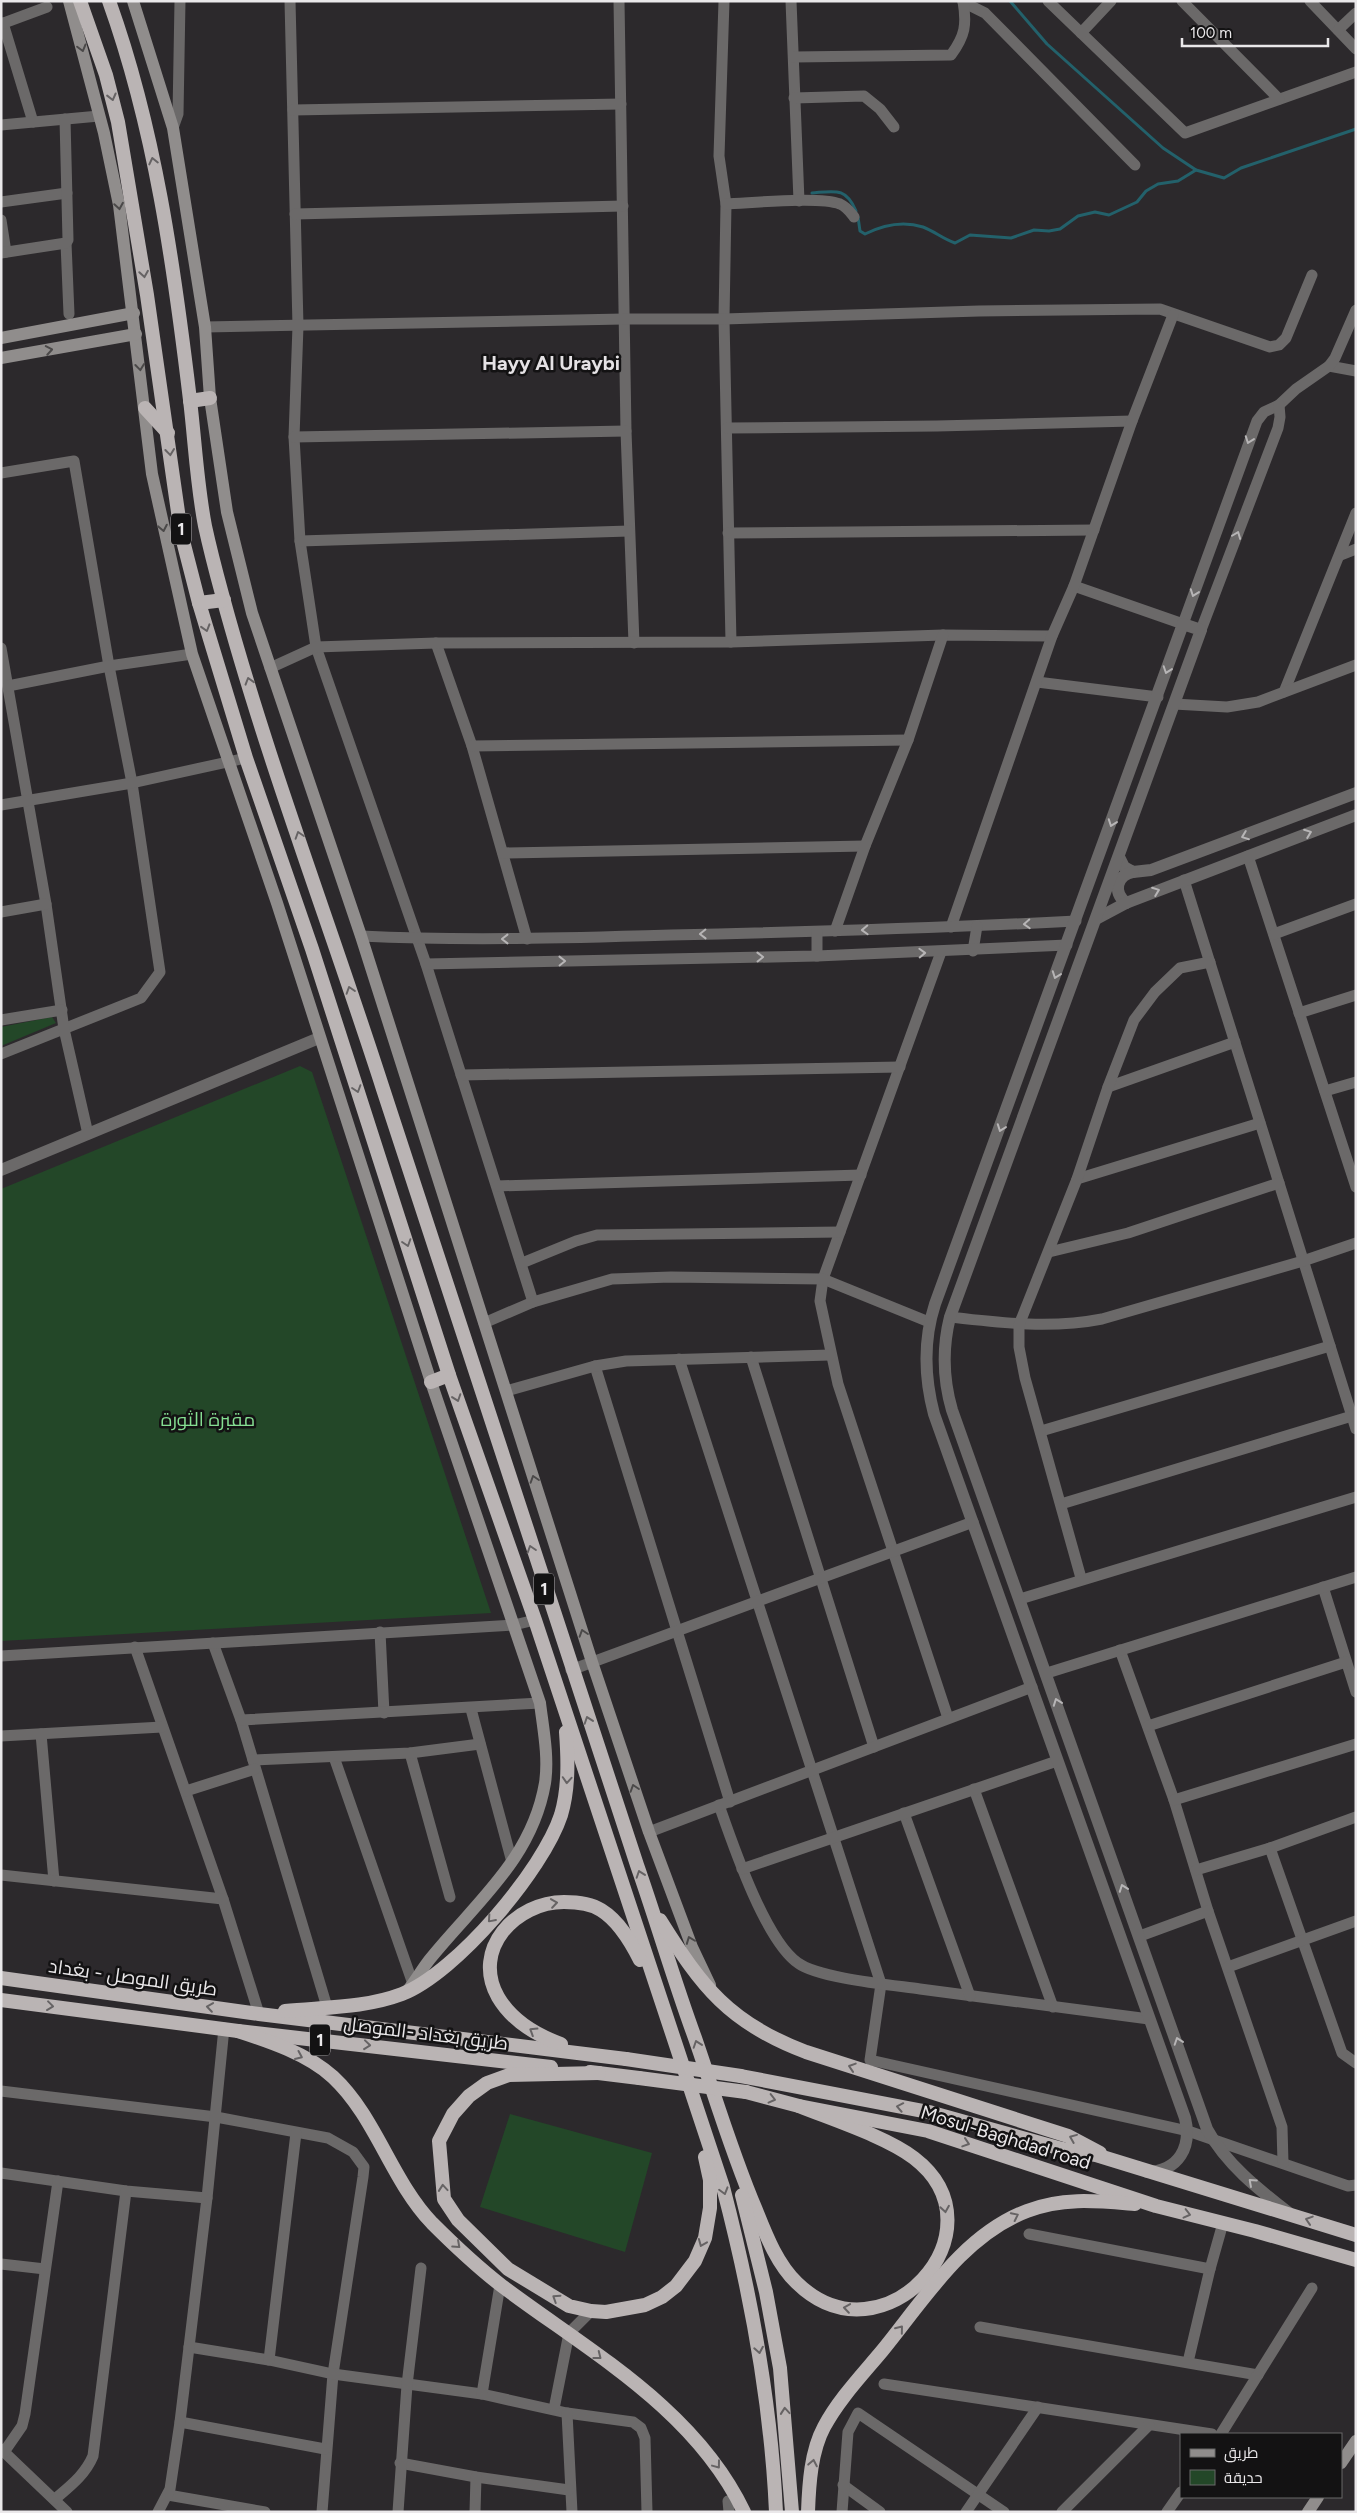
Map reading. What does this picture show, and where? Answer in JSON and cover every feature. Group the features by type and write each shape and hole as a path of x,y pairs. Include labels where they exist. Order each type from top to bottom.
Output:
{"highway":[{"name":"1","path":"109,1 132,70 156,174 190,401 204,522 224,600 272,755 366,1036 571,1670 728,2141"},
{"name":"1","path":"75,5 106,75 118,122 131,188 182,533 199,603 246,758 342,1042 450,1375 560,1696"},
{"path":"190,401 210,398"},
{"path":"145,408 168,433"},
{"path":"199,603 224,600"},
{"path":"342,1042 366,1036"},
{"path":"431,1382 450,1375"},
{"path":"259,2014 369,2005 411,1988 442,1968 480,1932 517,1890 544,1853 561,1813 566,1790 568,1752 560,1696"},
{"path":"560,1696 697,2109 732,2222 756,2333 768,2405 776,2512"},
{"path":"649,1900 688,1964 718,2000 747,2024 785,2044 1068,2136 1116,2161"},
{"path":"578,2051 532,2031 508,2009 498,1997 493,1985 491,1958 495,1945 501,1931 524,1912 556,1902 588,1904 602,1910 616,1922 629,1940 662,2005"},
{"name":"طريق الموصل - بغداد","path":"1,1978 259,2014"},
{"name":"طريق بغداد -الموصل","path":"1,2000 238,2031 639,2078"},
{"path":"259,2014 578,2051 741,2076 929,2112 1116,2161 1146,2172 1289,2213 1356,2235"},
{"path":"238,2031 313,2062 332,2076 358,2107 414,2200 431,2222 500,2284 653,2398 699,2442 719,2467 744,2512"},
{"path":"599,2073 509,2075 487,2083 469,2096 453,2114 438,2141 444,2199 458,2220 508,2269 568,2306 606,2312 645,2305 662,2297 676,2286 695,2261 705,2238 710,2208 710,2180 697,2109"},
{"name":"Mosul-Baghdad road","path":"639,2078 746,2092 798,2106 928,2130 1156,2206 1356,2260"},
{"path":"728,2141 763,2227 784,2268 794,2281 816,2298 846,2309 877,2307 899,2299 922,2282 937,2262 947,2228 946,2205 942,2193 930,2174 911,2155 798,2106"},
{"path":"728,2141 773,2330 784,2402 792,2512"},
{"path":"808,2512 814,2459 824,2426 950,2268 980,2238 1008,2219 1047,2204 1082,2200 1156,2206"}],"main road":[{"path":"133,1 173,128 205,327 210,398 227,512 252,613 361,936 592,1662 649,1832 692,1947 718,2000"},
{"path":"75,5 119,205 159,509 192,654 276,903 431,1382 540,1703 545,1746 545,1782 529,1835 502,1878 428,1961 411,1988"},
{"path":"1,338 134,313"},
{"path":"1,358 136,334"},
{"path":"1342,2459 1356,2441"},
{"path":"1308,2512 1317,2498"}],"street":[{"path":"173,128 178,114 180,1"},
{"path":"290,1 298,326 294,437 300,541 316,646 426,964 534,1302"},
{"path":"619,1 626,431 634,643"},
{"path":"724,1 719,156 726,204 724,319 731,642"},
{"path":"791,1 799,201"},
{"path":"1048,1 1185,133 1356,72"},
{"path":"1081,33 1111,1"},
{"path":"1182,1 1279,99"},
{"path":"1310,1 1356,49"},
{"path":"794,57 951,55 963,39 965,22 963,2"},
{"path":"963,2 985,14 1135,165"},
{"path":"33,122 2,24 47,7"},
{"path":"1338,30 1356,13"},
{"path":"794,98 864,96 880,109 894,127"},
{"path":"293,110 621,104"},
{"path":"1,125 100,116"},
{"path":"64,119 69,314"},
{"path":"1,202 67,193"},
{"path":"726,204 799,201 838,203 847,208 854,217"},
{"path":"295,214 623,206"},
{"path":"1,220 3,252 66,243"},
{"path":"205,327 624,319 724,319 979,311 1160,309 1265,346 1275,347 1286,338 1312,275"},
{"path":"1146,2172 1162,2170 1176,2161 1185,2148 1188,2131 929,1396 925,1359 929,1322 1257,421 1268,409 1279,405 1296,389 1329,366 1335,358 1356,310"},
{"path":"951,927 1052,636 1074,586 1132,421 1173,315"},
{"path":"1329,366 1356,371"},
{"path":"1279,405 1278,428 1201,630 1028,1100 950,1317 944,1348 948,1395 1203,2118 1212,2138 1224,2156 1289,2213"},
{"path":"727,428 1132,421"},
{"path":"294,437 626,431"},
{"path":"1,473 74,461 109,666 132,783 160,972 141,998 1,1054"},
{"path":"1284,692 1341,555 1356,513"},
{"path":"728,533 1094,530"},
{"path":"300,541 629,532"},
{"path":"1341,555 1356,549"},
{"path":"1074,586 1201,630"},
{"path":"270,668 316,646 436,643 731,642 943,635 1052,636"},
{"path":"835,931 865,846 908,740 943,635"},
{"path":"436,643 472,746 528,938"},
{"path":"1,648 6,691 28,800 46,904 64,1029 88,1134"},
{"path":"6,691 109,666 192,654"},
{"path":"1174,704 1227,707 1258,702 1356,666"},
{"path":"1037,682 1158,697"},
{"path":"472,746 908,740"},
{"path":"1,805 132,783 246,758"},
{"path":"1126,903 1119,895 1118,885 1123,876 1132,872 1152,870 1356,793"},
{"path":"1096,919 1126,903 1356,814"},
{"path":"503,853 865,846"},
{"path":"1248,856 1325,1091 1351,1159 1356,1187"},
{"path":"1119,857 1124,867 1132,872"},
{"path":"1184,880 1356,1429"},
{"path":"1,912 46,904"},
{"path":"1274,934 1356,904"},
{"path":"361,936 417,939 817,932 1076,921"},
{"path":"973,951 977,926"},
{"path":"817,932 817,956"},
{"path":"426,964 817,956 973,951 1067,945"},
{"path":"942,952 823,1279 820,1301 830,1355 948,1718"},
{"path":"1081,1578 1025,1378 1019,1347 1019,1325 1077,1179 1108,1087 1134,1020 1155,992 1180,968 1210,962"},
{"path":"1299,1013 1356,995"},
{"path":"1,1020 62,1010"},
{"path":"1,1170 319,1038"},
{"path":"1108,1087 1235,1042"},
{"path":"461,1075 900,1067"},
{"path":"1325,1091 1356,1082"},
{"path":"1013,1094 1028,1100"},
{"path":"1077,1179 1260,1123"},
{"path":"497,1186 861,1175"},
{"path":"1049,1252 1128,1233 1279,1183"},
{"path":"522,1263 576,1241 597,1236 840,1232"},
{"path":"950,1317 1019,1325 1072,1325 1102,1319 1356,1244"},
{"path":"484,1323 534,1302 612,1280 671,1277 823,1279 929,1322"},
{"path":"1041,1431 1330,1346"},
{"path":"506,1391 595,1366 626,1361 830,1355"},
{"path":"751,1357 874,1747"},
{"path":"679,1359 881,1984 870,2060 1188,2131 1348,2186 1356,2185"},
{"path":"595,1366 677,1631 742,1869 778,1939 797,1963 814,1971 881,1984 1149,2019"},
{"path":"1061,1504 1352,1416"},
{"path":"961,1488 965,1481 973,1482 986,1506"},
{"path":"1020,1599 1081,1578 1356,1497"},
{"path":"571,1670 973,1522"},
{"path":"1046,1673 1356,1577"},
{"path":"1323,1587 1356,1692"},
{"path":"1,1656 514,1625 535,1620"},
{"path":"380,1632 384,1713"},
{"path":"213,1643 241,1720 327,2007"},
{"path":"136,1647 162,1727 223,1899 259,2014"},
{"path":"1120,1650 1174,1800 1208,1912 1282,2127 1283,2163"},
{"path":"1148,1726 1346,1662"},
{"path":"649,1832 1032,1687"},
{"path":"241,1720 540,1703"},
{"path":"471,1708 512,1862"},
{"path":"1043,1718 1057,1740 1063,1740 1068,1733"},
{"path":"1,1736 162,1727"},
{"path":"41,1734 54,1881"},
{"path":"186,1791 254,1765 334,1756 410,1753 480,1744"},
{"path":"1174,1800 1356,1744"},
{"path":"410,1753 450,1897"},
{"path":"334,1756 411,1988"},
{"path":"742,1869 1057,1761"},
{"path":"974,1789 1053,2007"},
{"path":"904,1813 970,1996"},
{"path":"1196,1870 1270,1848 1356,1817"},
{"path":"1270,1848 1342,2053 1356,2063"},
{"path":"1,1875 223,1899"},
{"path":"1140,1936 1208,1912"},
{"path":"1228,1966 1356,1921"},
{"path":"158,2512 168,2495 180,2422 207,2198 224,2028"},
{"path":"1,2091 216,2117 328,2138 353,2152 364,2168 333,2374 325,2449 322,2512"},
{"path":"269,2360 296,2133"},
{"path":"1,2173 126,2191 207,2198"},
{"path":"58,2182 25,2414 22,2426 3,2451 67,2512"},
{"path":"55,2499 78,2479 93,2456 126,2191"},
{"path":"1188,2362 1222,2223"},
{"path":"1029,2234 1210,2269"},
{"path":"1,2264 45,2269"},
{"path":"398,2512 407,2385 421,2268"},
{"path":"482,2394 500,2284"},
{"path":"1222,2433 1312,2288"},
{"path":"554,2409 569,2334 591,2311"},
{"path":"980,2327 1258,2374"},
{"path":"189,2347 269,2360 333,2374 482,2394 567,2413 633,2422 641,2428 645,2438 647,2512"},
{"path":"884,2384 1204,2433"},
{"path":"966,2512 1038,2407"},
{"path":"567,2413 572,2512"},
{"path":"842,2512 848,2432 858,2414 1004,2512"},
{"path":"180,2422 325,2449"},
{"path":"1062,2512 1149,2426"},
{"path":"400,2463 476,2478 570,2490"},
{"path":"475,2512 476,2478"},
{"path":"843,2485 880,2512"},
{"path":"1167,2512 1180,2493"},
{"path":"168,2495 265,2512"}],"green space":[{"path":"52,1017 56,1023 1,1046 1,1027"},
{"name":"مقبرة الثورة","path":"300,1066 312,1072 491,1613 1,1641 1,1189"},
{"path":"510,2114 652,2153 625,2252 480,2207"}],"waterway":[{"path":"1010,1 1047,44 1163,148 1196,170 1224,178 1241,168 1356,129"},
{"path":"858,217 860,231 865,234 886,226 908,224 923,227 955,243 970,235 1011,238 1034,230 1049,231 1060,229 1078,216 1095,212 1109,215 1137,202 1146,191 1158,184 1178,181 1196,170"},
{"path":"812,193 833,191 844,194 856,211"}],"district":[{"name":"Hayy Al Uraybi","path":"551,363"}]}
